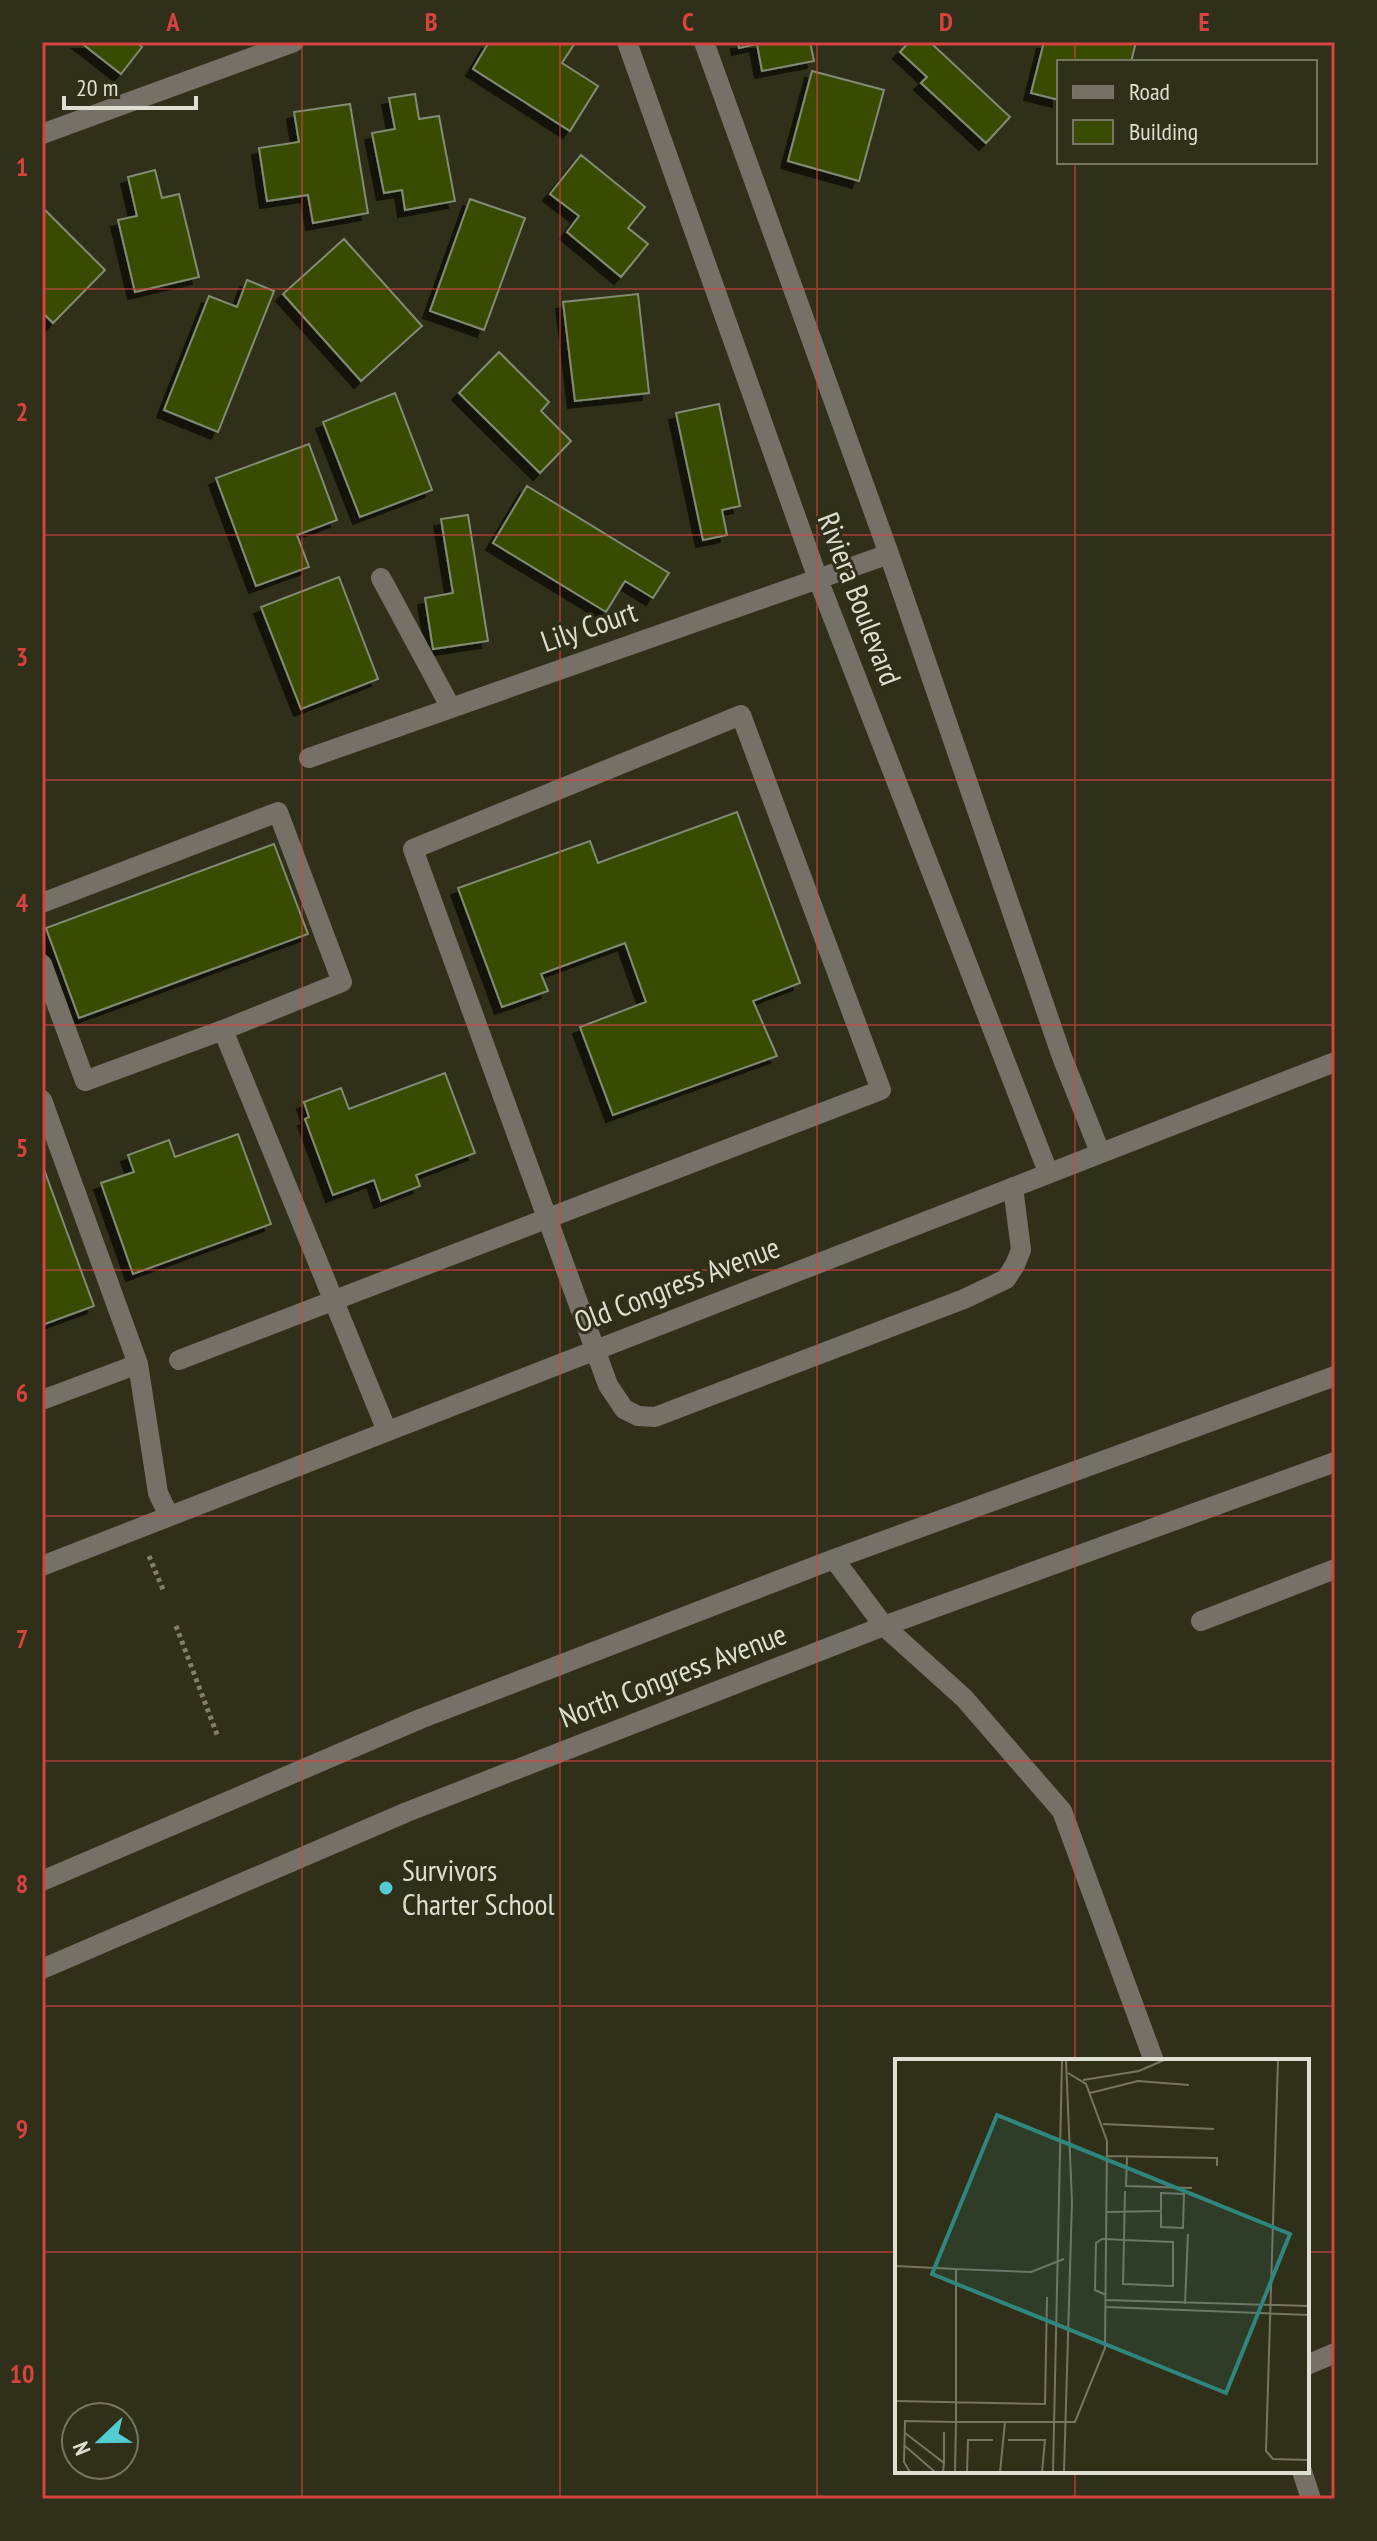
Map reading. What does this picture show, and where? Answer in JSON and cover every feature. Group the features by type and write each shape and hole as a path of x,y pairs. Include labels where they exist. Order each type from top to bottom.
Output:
{"street":[{"path":"42,134 294,42"},
{"name":"Riviera Boulevard","path":"627,42 818,579 1048,1172"},
{"name":"Riviera Boulevard","path":"704,42 889,554 1062,1057 1100,1152"},
{"name":"Lily Court","path":"309,758 889,554"},
{"path":"381,578 451,708"},
{"path":"179,1360 548,1220 881,1090 741,715 413,849 548,1220 594,1349 608,1385 624,1409 638,1416 655,1417 964,1299 1006,1279 1021,1250 1013,1187"},
{"path":"42,903 278,812 342,982 85,1081 42,964"},
{"path":"223,1030 387,1431"},
{"name":"Old Congress Avenue","path":"42,1566 1335,1062"},
{"path":"42,1100 138,1364 158,1493 169,1516"},
{"path":"42,1400 138,1364"},
{"name":"North Congress Avenue","path":"42,1881 420,1719 834,1559 1335,1376"},
{"name":"North Congress Avenue","path":"42,1969 407,1812 884,1626 1335,1462"},
{"path":"834,1559 884,1626 964,1698 1062,1811 1153,2059"},
{"path":"1201,1621 1335,1569"},
{"path":"1309,2364 1335,2353"},
{"path":"1303,2473 1311,2499"}],"path":[{"path":"146,1547 164,1592"},
{"path":"176,1626 218,1737"}],"building":[{"path":"80,42 136,42 142,47 121,74"},
{"path":"489,42 575,43 562,63 598,86 570,131 473,69"},
{"path":"738,42 810,42 814,61 762,71 757,44 739,48"},
{"path":"909,42 930,42 1010,117 986,143 921,83 927,77 900,52"},
{"path":"1044,42 1136,42 1132,60 1057,60 1057,100 1031,93"},
{"path":"812,71 884,90 859,181 788,161"},
{"path":"415,94 419,119 439,116 455,201 405,210 402,190 384,193 372,133 395,129 389,98"},
{"path":"350,104 368,213 313,223 308,195 267,201 259,148 299,142 294,112"},
{"path":"581,155 645,207 628,228 648,244 621,277 567,232 579,216 550,194"},
{"path":"155,170 162,198 179,194 199,277 135,292 118,220 137,216 128,177"},
{"path":"470,199 525,218 484,330 430,311"},
{"path":"42,207 105,270 53,323 42,312"},
{"path":"344,239 422,326 361,381 283,294"},
{"path":"247,280 274,291 218,432 164,410 209,296 237,307"},
{"path":"638,294 649,393 575,401 563,302"},
{"path":"499,352 549,402 541,411 571,441 540,473 459,393"},
{"path":"395,393 432,490 360,517 323,422"},
{"path":"719,404 740,506 722,510 727,535 703,540 676,413"},
{"path":"309,444 337,520 297,535 309,567 256,586 216,478"},
{"path":"527,486 669,573 653,598 625,581 606,612 493,543"},
{"path":"468,515 488,641 433,649 425,598 453,593 441,519"},
{"path":"339,577 378,679 301,709 261,607"},
{"path":"737,812 800,983 753,1001 777,1056 613,1115 580,1027 646,1002 625,943 541,974 548,991 502,1007 458,888 590,841 598,863"},
{"path":"274,844 308,934 79,1018 46,928"},
{"path":"445,1073 475,1153 416,1175 420,1186 381,1201 374,1180 333,1195 305,1119 309,1117 304,1102 341,1088 349,1109"},
{"path":"238,1134 271,1224 133,1274 101,1183 134,1172 128,1155 169,1140 175,1157"},
{"path":"42,1164 94,1306 42,1325"}],"place":[{"name":"Survivors Charter School","path":"386,1888"}]}
